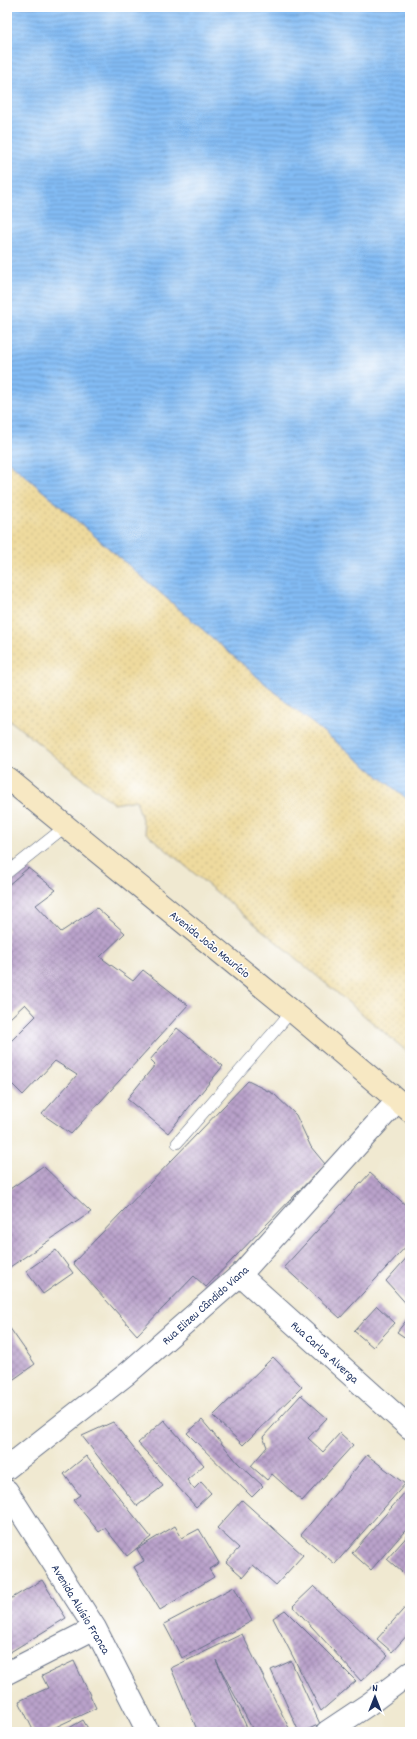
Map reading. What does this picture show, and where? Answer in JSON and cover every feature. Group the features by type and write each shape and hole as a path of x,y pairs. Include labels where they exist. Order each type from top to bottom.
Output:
{"main road":[{"name":"Avenida João Maurício","path":"7,778 292,1011 404,1106"}],"street":[{"name":"Rua Elizeu Cândido Viana","path":"7,1468 128,1373 240,1275 404,1106"},
{"name":"Rua Carlos Alverga","path":"240,1275 410,1428"},
{"name":"Avenida Aluísio Franca","path":"7,1491 95,1628 148,1732"},
{"path":"7,1673 95,1628"},
{"path":"327,1732 369,1704 410,1673"}],"lane":[{"path":"7,873 66,826"},
{"path":"176,1143 292,1011"}],"sand":[{"path":"7,460 291,706 410,801 410,1054 146,833 136,800 114,804 7,718"}],"water":[{"path":"7,7 410,7 410,801 291,706 7,460"}],"building":[{"path":"7,853 14,861 7,867"},
{"path":"28,868 56,890 36,905 61,932 97,908 125,933 100,957 133,981 143,970 188,1005 71,1134 42,1114 77,1075 55,1061 23,1095 7,1079 7,1045 36,1016 25,1004 10,1018 7,1013 7,886"},
{"path":"177,1028 223,1066 168,1133 127,1099 155,1065 150,1060"},
{"path":"248,1081 274,1094 296,1115 311,1147 325,1164 206,1287 194,1276 137,1335 73,1263"},
{"path":"43,1166 91,1212 7,1269 7,1191"},
{"path":"370,1173 410,1209 410,1242 340,1318 284,1267"},
{"path":"56,1250 73,1273 43,1294 26,1271"},
{"path":"410,1254 410,1308 386,1281"},
{"path":"377,1306 395,1323 373,1347 354,1331"},
{"path":"409,1317 410,1318 410,1341 397,1332"},
{"path":"7,1324 35,1364 7,1384"},
{"path":"273,1357 302,1387 243,1445 213,1416"},
{"path":"301,1395 327,1418 308,1438 323,1452 340,1433 353,1445 302,1501 272,1474 267,1480 251,1466 267,1447 263,1437"},
{"path":"164,1420 204,1465 187,1480 194,1489 201,1482 211,1493 196,1507 138,1443"},
{"path":"202,1420 238,1463 263,1486 252,1497 187,1433"},
{"path":"113,1422 163,1486 137,1506 82,1436"},
{"path":"367,1455 405,1484 335,1564 301,1535"},
{"path":"86,1456 151,1537 127,1556 105,1528 99,1532 73,1500 80,1495 64,1474"},
{"path":"405,1492 410,1496 410,1525 371,1570 352,1553"},
{"path":"242,1500 303,1555 276,1585 253,1565 243,1577 226,1562 239,1548 217,1528"},
{"path":"175,1526 182,1538 199,1529 219,1563 209,1569 214,1577 160,1610 134,1567 144,1561 137,1549"},
{"path":"410,1533 410,1579 387,1559"},
{"path":"42,1580 66,1618 7,1654 7,1601"},
{"path":"314,1586 388,1656 361,1681 293,1606"},
{"path":"234,1587 252,1621 182,1658 164,1624"},
{"path":"410,1602 410,1632 392,1652 377,1639"},
{"path":"285,1610 356,1681 321,1711 273,1618"},
{"path":"242,1634 291,1732 254,1732 216,1660 249,1732 198,1732 171,1668"},
{"path":"74,1661 96,1708 45,1732 34,1732 19,1701 48,1688 42,1676"},
{"path":"291,1661 320,1724 302,1732 299,1732 271,1670"},
{"path":"83,1720 90,1732 64,1731"}]}
